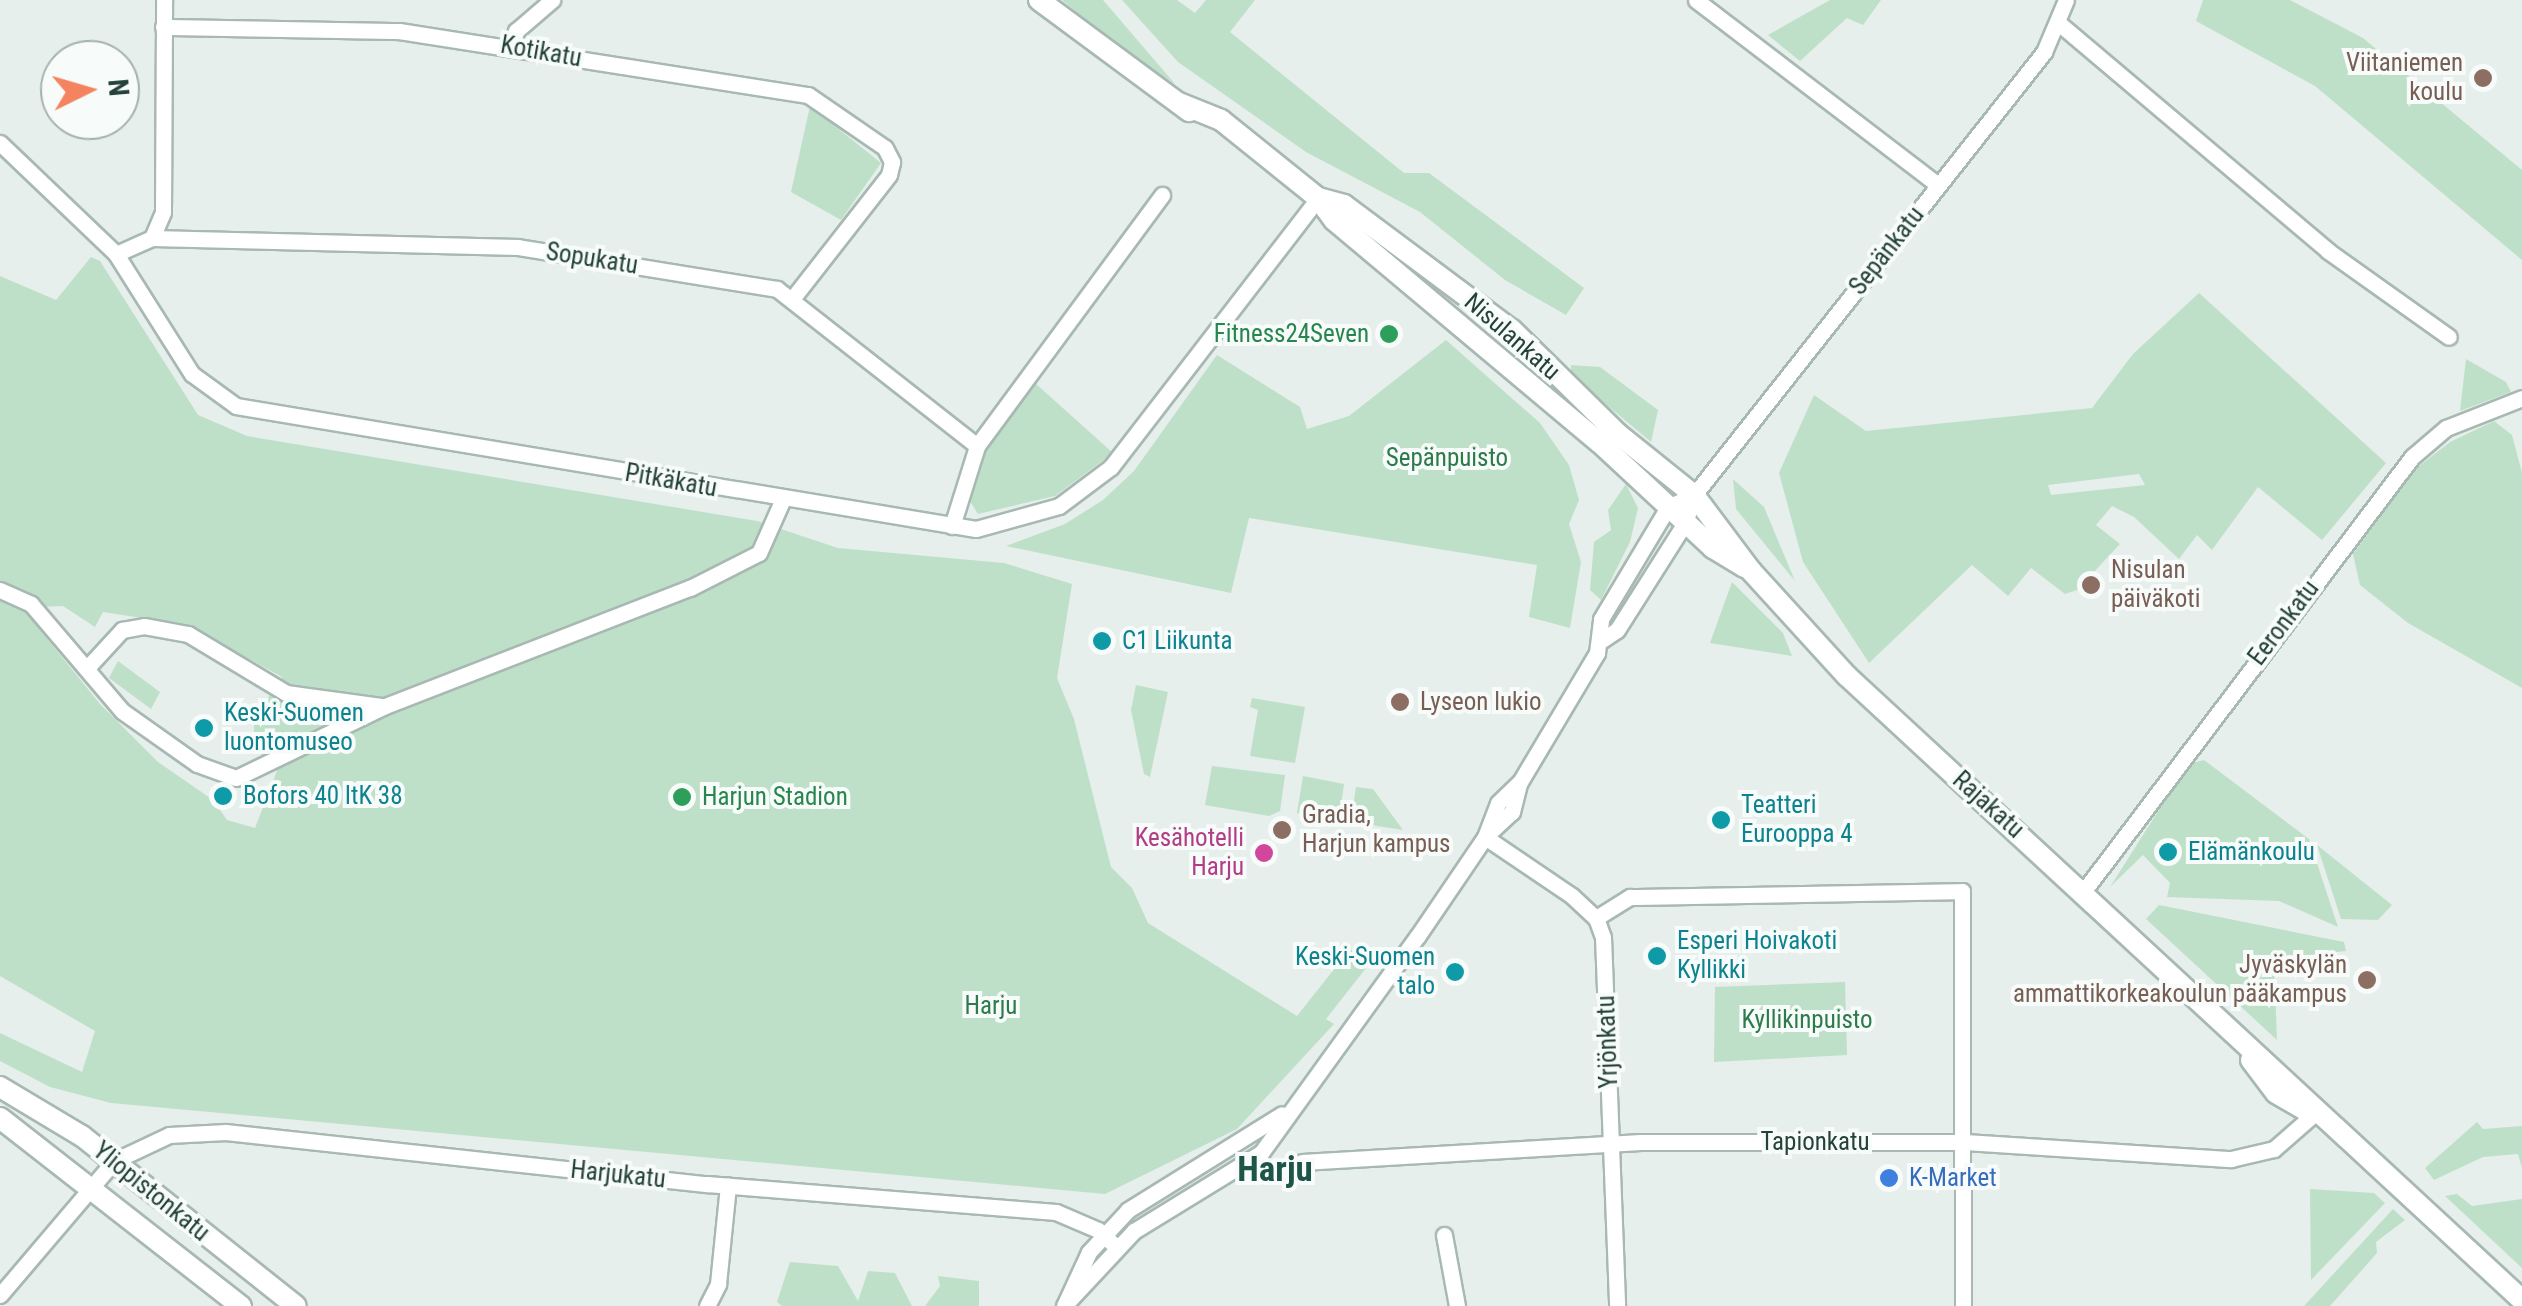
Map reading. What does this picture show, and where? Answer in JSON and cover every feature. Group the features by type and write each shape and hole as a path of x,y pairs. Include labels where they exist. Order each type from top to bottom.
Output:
{"main road":[{"name":"Nisulankatu","path":"1039,0 1179,103 1221,120 1318,198 1334,220 1384,257 1668,508"},
{"name":"Nisulankatu","path":"1318,198 1344,206 1512,330 1618,434 1694,495"},
{"name":"Rajakatu","path":"1694,495 1751,571 1847,676 2231,1034 2276,1093 2314,1114 2522,1300"},
{"name":"Rajakatu","path":"1668,508 1751,571"},
{"name":"Yliopistonkatu","path":"0,1087 114,1161 296,1306"},
{"name":"Yliopistonkatu","path":"0,1118 241,1306"}],"street":[{"path":"116,254 152,238 164,212 164,0"},
{"path":"512,46 516,30 552,0"},
{"path":"1696,0 1938,186"},
{"name":"Sepänkatu","path":"1065,1306 1134,1231 1261,1153 1289,1108 1485,837 1512,812 1520,782 1602,640 1617,630 1685,524 1694,495 2060,25 2066,0"},
{"path":"2060,25 2328,251 2450,337"},
{"name":"Kotikatu","path":"164,27 399,31 808,95 885,148 892,162 889,175 792,298"},
{"name":"Pitkäkatu","path":"0,143 116,254 192,374 236,406 952,526 995,527 1037,515 1083,491 1111,467 1318,198"},
{"path":"952,526 977,446 1162,195"},
{"name":"Sopukatu","path":"152,238 518,248 777,289 977,446"},
{"name":"Eeronkatu","path":"2083,892 2412,457 2446,428 2522,398"},
{"name":"Sepänkatu","path":"1602,640 1601,619 1668,508 1694,495"},
{"path":"0,590 31,604 122,711 224,778 275,763 385,706 690,588 759,554 782,500"},
{"path":"88,668 122,630 144,626 188,634 286,693 385,706"},
{"path":"1485,837 1596,918 1630,897 1952,887 1965,900 1962,1306"},
{"name":"Yrjönkatu","path":"1596,918 1603,937 1617,1306"},
{"name":"Sepänkatu","path":"1065,1306 1070,1285 1104,1236 1158,1188 1289,1108"},
{"name":"Tapionkatu","path":"1302,1162 1612,1143 1965,1142 2231,1159 2274,1149 2314,1114"},
{"name":"Harjukatu","path":"0,1295 87,1186 114,1161 169,1135 226,1132 728,1186 1056,1212 1104,1236 1117,1248"},
{"path":"707,1306 718,1284 728,1186"},
{"path":"1444,1235 1457,1306"}],"green space":[{"path":"1062,0 1103,0 1175,84 1112,42"},
{"path":"1122,0 1177,0 1195,13 1206,0 1255,0 1230,32 1404,173 1429,173 1584,288 1566,315 1505,280 1420,212 1306,152 1178,62"},
{"path":"1830,0 1881,0 1863,25 1847,18 1800,61 1768,35"},
{"path":"2203,0 2290,0 2363,38 2522,170 2522,260 2315,86 2196,21"},
{"path":"810,106 881,163 841,220 791,192"},
{"name":"Harju","path":"91,257 100,261 198,415 247,436 757,521 838,548 1004,563 1072,584 1057,678 1074,719 1111,867 1132,888 1148,923 1297,1016 1350,949 1370,963 1326,1019 1334,1024 1237,1129 1105,1194 111,1103 50,1087 0,1061 0,1033 82,1072 95,1031 0,976 0,276 56,300","holes":["63,606 95,627 103,612 187,625 282,677 254,719 254,747 277,771 255,828 227,820 213,800 158,762 100,704 32,620 39,607"]},
{"path":"2199,293 2386,463 2322,540 2258,487 2212,550 2197,535 2179,559 2134,517 2112,506 2096,525 2120,544 2077,590 2065,594 2031,568 2008,596 1972,565 1869,663 1803,562 1779,473 1814,395 1866,431 2092,408 2133,354","holes":["2139,474 2145,485 2051,495 2048,485"]},
{"name":"Sepänpuisto","path":"1446,340 1540,423 1569,465 1579,500 1569,524 1581,562 1570,628 1529,617 1537,565 1249,518 1231,593 1006,546 1065,524 1103,500 1134,471 1217,355 1300,407 1307,429 1349,416"},
{"path":"2466,359 2506,382 2511,392 2460,411"},
{"path":"1571,365 1600,367 1658,410 1651,442 1571,375"},
{"path":"1035,383 1113,453 1055,496 978,514 966,495 985,452"},
{"path":"2494,421 2512,435 2522,473 2522,688 2408,623 2360,585 2353,554 2414,470 2450,442"},
{"path":"1733,479 1764,507 1795,581 1736,509"},
{"path":"1626,484 1638,508 1630,542 1601,600 1590,590 1594,542 1611,530 1608,510"},
{"path":"1732,582 1783,633 1792,656 1710,643"},
{"path":"118,661 160,692 151,709 109,678"},
{"path":"1136,685 1168,692 1150,777 1144,774 1131,710"},
{"path":"1252,698 1305,707 1295,763 1250,756 1258,710 1250,707"},
{"path":"2204,760 2309,839 2338,927 2279,901 2167,897 2170,883 2143,855 2110,887 2188,764"},
{"path":"1212,766 1285,775 1280,811 1269,816 1205,805"},
{"path":"1303,776 1344,784 1339,820 1297,813"},
{"path":"1356,787 1373,789 1403,830 1351,822"},
{"path":"2317,845 2392,905 2378,920 2341,919"},
{"path":"2159,905 2344,942 2346,951 2282,958 2274,965 2277,1040 2146,919"},
{"name":"Kyllikinpuisto","path":"1845,982 1847,1055 1714,1062 1715,987"},
{"path":"2477,1122 2483,1129 2522,1126 2522,1168 2518,1154 2483,1157 2434,1180 2425,1168"},
{"path":"2310,1189 2374,1193 2385,1203 2311,1280"},
{"path":"2457,1194 2472,1206 2522,1199 2522,1268 2445,1196"},
{"path":"2393,1209 2405,1220 2376,1242 2377,1253 2330,1306 2304,1306"},
{"path":"790,1262 838,1266 858,1301 868,1271 895,1273 912,1306 782,1306 777,1302"},
{"path":"938,1276 979,1281 979,1306 925,1306 940,1286"}],"place":[{"name":"Viitaniemen koulu","path":"2483,78"},
{"name":"Fitness24Seven","path":"1389,334"},
{"name":"Nisulan päiväkoti","path":"2091,585"},
{"name":"C1 Liikunta","path":"1102,641"},
{"name":"Lyseon lukio","path":"1400,702"},
{"name":"Keski-Suomen luontomuseo","path":"204,728"},
{"name":"Bofors 40 ItK 38","path":"223,796"},
{"name":"Harjun Stadion","path":"682,797"},
{"name":"Teatteri Eurooppa 4","path":"1721,820"},
{"name":"Gradia, Harjun kampus","path":"1282,830"},
{"name":"Elämänkoulu","path":"2168,852"},
{"name":"Kesähotelli Harju","path":"1264,853"},
{"name":"Esperi Hoivakoti Kyllikki","path":"1657,956"},
{"name":"Keski-Suomen talo","path":"1455,972"},
{"name":"Jyväskylän ammattikorkeakoulun pääkampus","path":"2367,980"},
{"name":"K-Market","path":"1889,1178"}],"district":[{"name":"Harju","path":"1275,1170"}]}
